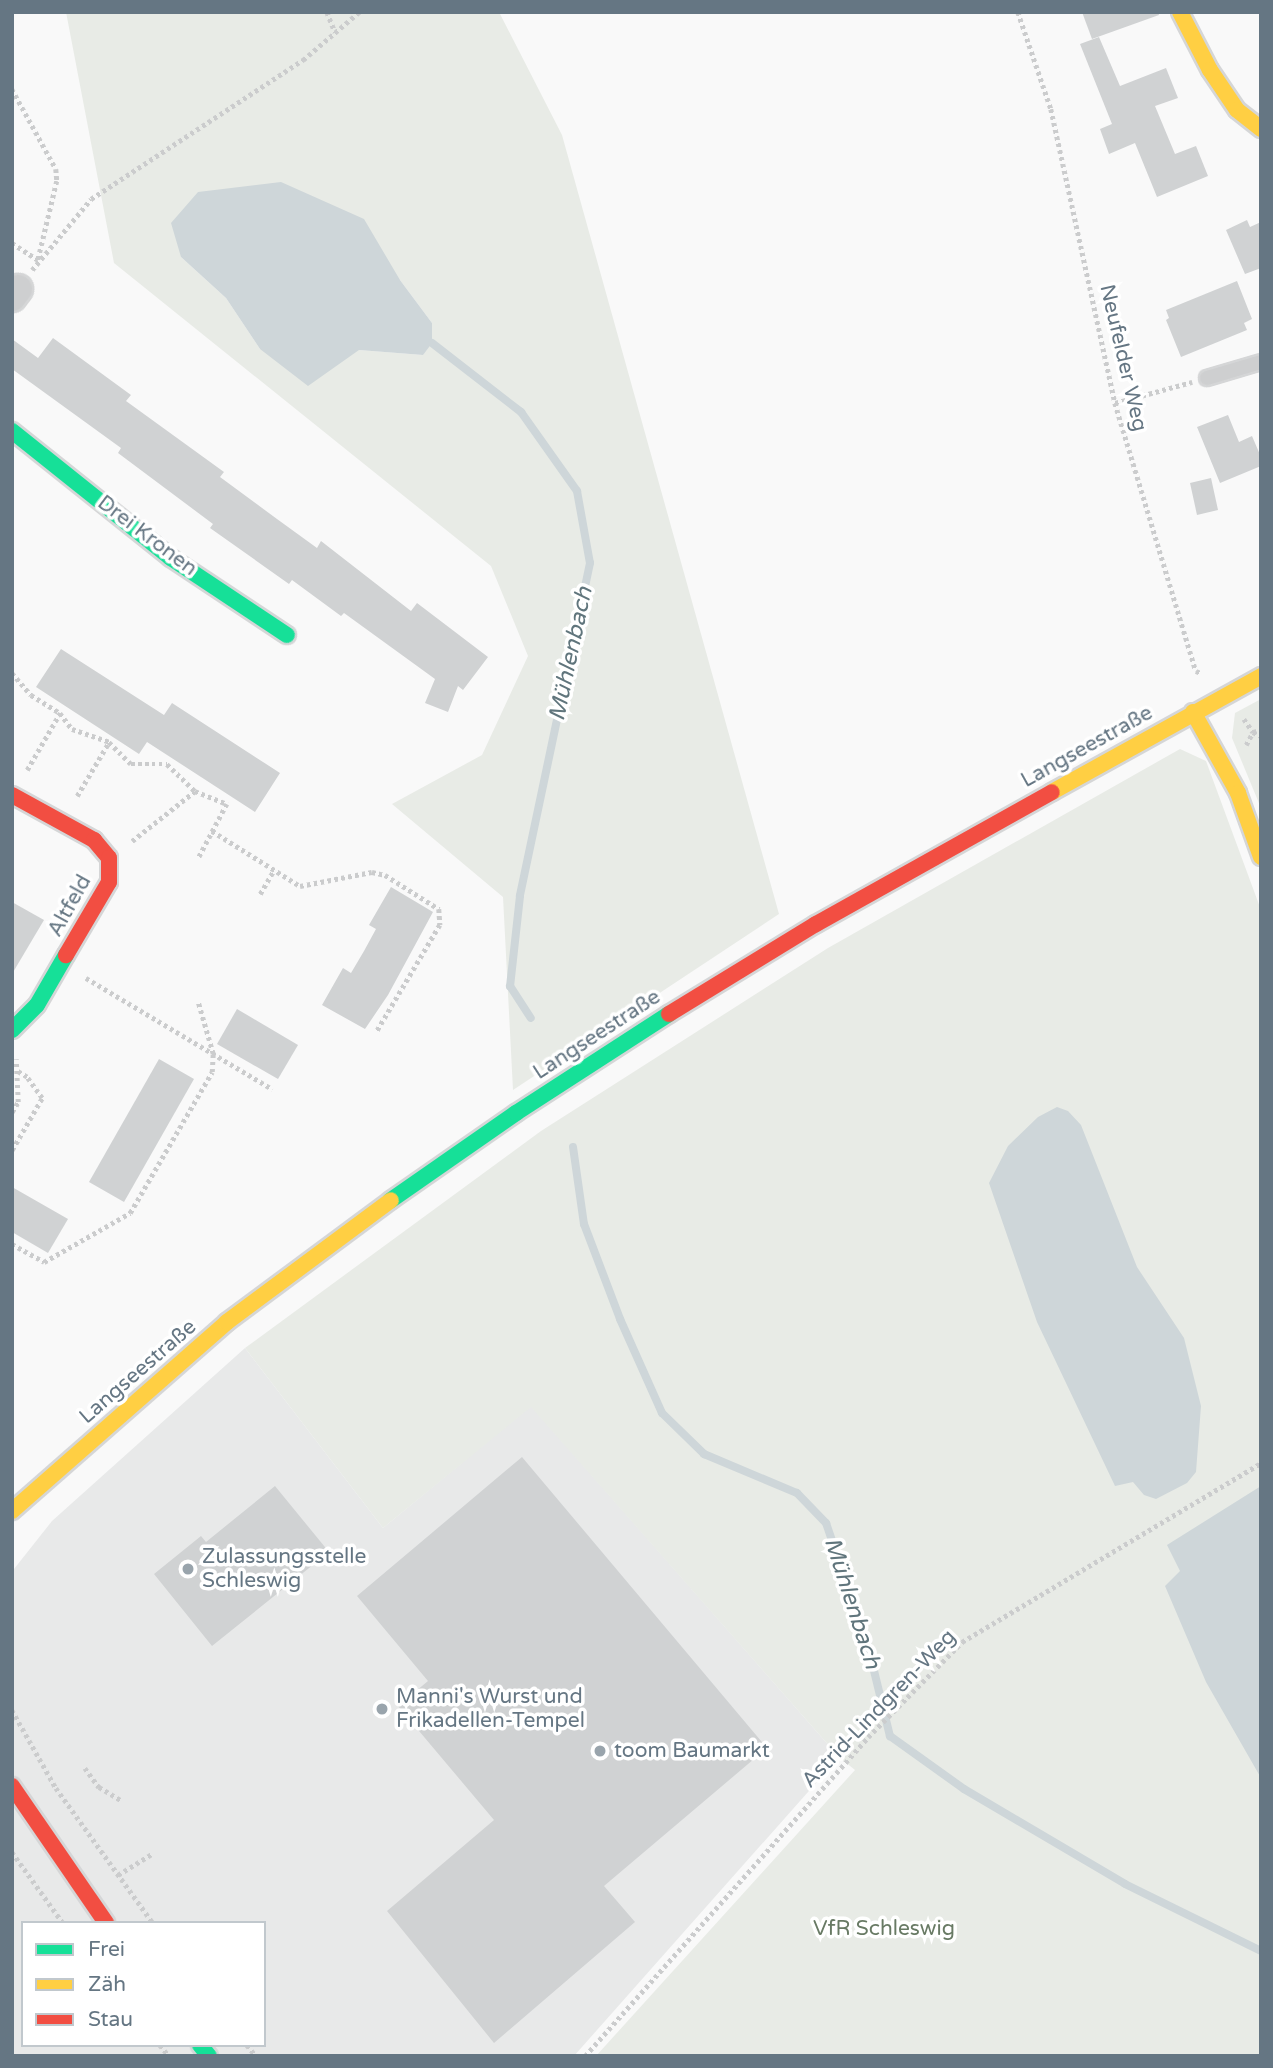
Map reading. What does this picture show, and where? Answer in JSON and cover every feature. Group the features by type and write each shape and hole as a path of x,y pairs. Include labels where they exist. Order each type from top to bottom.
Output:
{"street":[{"path":"1180,12 1210,70 1237,110 1261,129"},
{"name":"Drei Kronen","path":"12,431 171,558 286,635"},
{"name":"Langseestraße","path":"12,1511 227,1322 374,1212 516,1113 645,1028 816,924 1261,676"},
{"path":"1193,712 1238,793 1261,857"},
{"name":"Altfeld","path":"12,795 94,840 110,858 109,882 37,1005 14,1030"},
{"path":"12,1786 40,1831 105,1921"}],"lane":[{"path":"1207,379 1261,362"}],"path":[{"path":"327,12 335,32"},
{"path":"38,260 91,199 303,60 359,12"},
{"name":"Neufelder Weg","path":"1018,12 1051,109 1115,402 1196,671 1215,678 1226,694"},
{"path":"12,89 57,169 57,181 38,260"},
{"path":"12,243 38,260"},
{"path":"1115,402 1207,379"},
{"path":"12,673 31,695 60,713 72,729 108,742 131,764 167,764 195,791 227,804 198,859"},
{"path":"26,771 60,713"},
{"path":"1253,732 1261,736"},
{"path":"62,822 108,742"},
{"path":"110,858 195,791"},
{"path":"212,831 300,886 372,872 385,875 439,909 440,925 377,1031"},
{"path":"260,894 274,870"},
{"path":"61,964 272,1089"},
{"path":"12,1244 44,1262 130,1213 212,1072 213,1054 198,1002"},
{"path":"12,1112 18,1102 14,1030"},
{"path":"12,1150 42,1098 27,1077 17,1071"},
{"name":"Astrid-Lindgren-Weg","path":"585,2056 868,1737 962,1642 1261,1463"},
{"path":"12,1710 56,1788 152,1921"},
{"path":"85,1768 99,1787 121,1800"},
{"path":"12,1852 62,1921"},
{"path":"118,1875 150,1854"}],"shaded area":[{"path":"281,182 364,219 400,280 432,323 432,343 423,355 359,350 308,386 260,349 226,298 181,257 171,223 198,192"},
{"path":"1057,1107 1068,1111 1081,1125 1137,1267 1184,1338 1201,1406 1196,1472 1187,1483 1156,1499 1144,1495 1133,1482 1115,1486 1037,1322 989,1183 1008,1146 1038,1117"},
{"path":"245,1348 383,1528 531,1406 839,1757 574,2056 12,2056 14,1569 52,1521"},
{"path":"1261,1486 1261,1778 1206,1682 1165,1586 1180,1571 1167,1545"}],"green space":[{"path":"66,12 499,12 562,135 779,914 513,1090 503,897 392,804 482,755 528,656 491,566 114,263","holes":["181,257 400,280 432,323 423,355 359,350 260,349 226,298"]},
{"path":"1261,699 1261,808 1232,738 1235,713"},
{"name":"VfR Schleswig","path":"1180,749 1206,761 1261,910 1261,2056 596,2056 855,1770 839,1757 531,1407 383,1528 245,1348 541,1131 828,948"}],"building":[{"path":"1082,12 1158,12 1159,15 1092,39"},
{"path":"1099,37 1120,86 1166,68 1178,98 1155,106 1175,154 1196,146 1208,176 1157,197 1135,143 1109,154 1100,129 1112,124 1080,44"},
{"path":"1247,220 1250,227 1261,222 1261,268 1245,274 1226,230"},
{"path":"1237,281 1252,319 1244,323 1247,330 1181,357 1166,320 1169,318 1166,310"},
{"path":"53,338 131,395 126,401 224,472 220,477 277,519 317,548 321,541 411,611 417,603 488,657 463,690 458,686 448,712 425,703 435,679 344,613 341,616 292,580 289,584 210,528 213,524 118,453 121,448 12,369 12,339 38,358"},
{"path":"1228,415 1239,442 1252,436 1261,457 1261,466 1220,483 1197,427"},
{"path":"1211,478 1218,510 1197,515 1190,483"},
{"path":"61,649 164,715 172,703 280,773 255,812 147,742 139,754 36,687"},
{"path":"391,887 433,912 388,995 365,1029 322,1005 343,968 351,973 364,951 376,929 369,925"},
{"path":"12,902 44,920 12,974"},
{"path":"237,1009 298,1045 278,1079 217,1044"},
{"path":"159,1059 194,1079 124,1202 89,1182"},
{"path":"12,1187 68,1219 48,1253 12,1232"},
{"name":"toom Baumarkt","path":"522,1457 767,1748 604,1886 635,1922 494,2043 387,1911 494,1820 398,1706 428,1681 357,1596"},
{"path":"275,1486 329,1552 212,1646 154,1574 201,1536 206,1542"}],"waterway":[{"name":"Mühlenbach","path":"432,343 521,412 577,491 590,563 520,896 510,986 531,1018"},
{"name":"Mühlenbach","path":"573,1147 584,1224 620,1319 662,1413 704,1454 797,1493 826,1523 867,1642 890,1736 964,1789 1125,1884 1261,1951"}],"traffic: fast":[{"path":"12,431 171,558 287,635"},
{"path":"12,1030 37,1005 66,955"},
{"path":"391,1200 516,1113 669,1014"},
{"path":"202,2047 209,2056"}],"traffic: slow":[{"path":"1180,12 1210,70 1237,110 1261,129"},
{"path":"1052,792 1261,676"},
{"path":"1193,712 1238,793 1261,857"},
{"path":"12,1511 227,1322 391,1200"}],"traffic: jam":[{"path":"669,1014 816,924 1052,792"},
{"path":"12,795 94,840 109,858 109,882 66,955"},
{"path":"12,1786 105,1921"}],"place":[{"name":"Zulassungsstelle Schleswig","path":"188,1569"},
{"name":"Manni's Wurst und Frikadellen-Tempel","path":"382,1709"},
{"name":"toom Baumarkt","path":"600,1751"}]}
